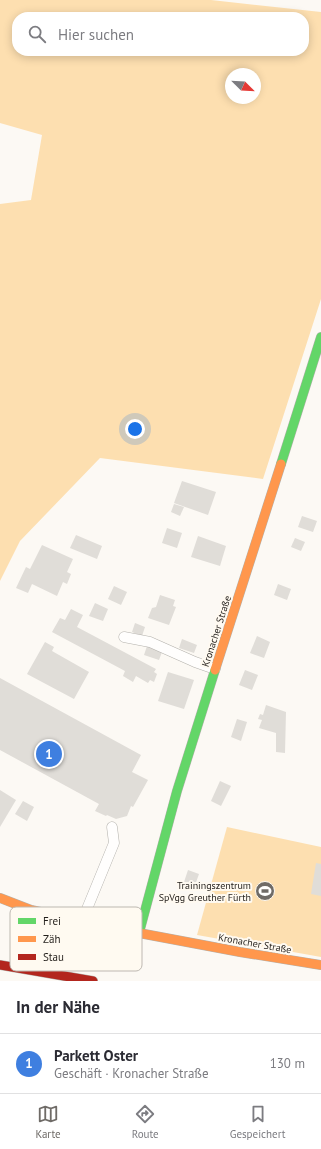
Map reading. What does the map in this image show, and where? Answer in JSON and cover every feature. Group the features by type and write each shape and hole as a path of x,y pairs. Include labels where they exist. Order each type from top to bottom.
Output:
{"main road":[{"name":"Kronacher Straße","path":"142,921 176,791 321,337"},
{"name":"Kronacher Straße","path":"0,898 23,907"},
{"name":"Kronacher Straße","path":"142,934 240,952 321,965"},
{"path":"0,965 10,967"},
{"path":"35,971 93,981"}],"lane":[{"path":"124,637 150,642 195,662 215,669"},
{"path":"88,907 114,843 112,828"}],"shaded area":[{"path":"0,0 211,0 321,12 321,299 263,479 100,458 20,541 0,581 0,204 31,200 42,135 0,123"},
{"name":"Trainingszentrum SpVgg Greuther Fürth","path":"227,827 321,847 321,957 197,935"}],"building":[{"path":"182,481 216,492 208,515 174,503"},
{"path":"174,504 184,507 180,516 171,512"},
{"path":"302,516 317,521 313,532 298,527"},
{"path":"167,528 182,533 177,548 162,543"},
{"path":"76,535 102,546 97,559 70,548"},
{"path":"198,536 226,546 220,566 191,557"},
{"path":"295,538 305,542 301,551 291,547"},
{"path":"42,545 73,559 67,572 71,574 67,584 63,582 57,596 32,584 28,593 16,588 26,567 30,569"},
{"path":"278,584 291,589 287,600 274,595"},
{"path":"114,586 127,592 121,605 108,599"},
{"path":"160,595 175,600 173,606 176,607 169,625 148,618 152,608 156,607"},
{"path":"95,603 108,609 103,621 89,616"},
{"path":"71,609 83,615 77,627 156,669 154,672 157,674 154,682 150,680 148,683 136,676 133,682 123,676 125,671 52,632 60,618 65,620"},
{"path":"135,623 145,627 142,636 132,632"},
{"path":"257,636 270,642 264,658 250,653"},
{"path":"182,639 197,645 194,653 179,648"},
{"path":"45,642 54,647 52,651 89,672 74,699 27,674"},
{"path":"147,646 162,652 159,660 144,655"},
{"path":"245,670 258,675 252,690 239,685"},
{"path":"168,672 194,680 184,709 158,701"},
{"path":"0,678 141,755 132,772 148,780 133,807 131,806 127,816 116,819 95,811 99,804 0,750"},
{"path":"266,705 286,712 285,753 276,752 276,733 259,728 262,720 258,719 260,714 263,715"},
{"path":"237,719 247,722 241,741 231,737"},
{"path":"220,781 231,786 221,806 211,801"},
{"path":"0,790 16,800 0,827"},
{"path":"23,801 34,807 27,821 15,814"},
{"path":"316,863 321,864 321,896 311,894"},
{"path":"188,870 199,874 194,888 183,885"}],"traffic: fast":[{"path":"281,464 321,337"},
{"path":"142,922 177,791 215,670"}],"traffic: slow":[{"path":"215,670 281,464"},
{"path":"0,898 23,907"},
{"path":"142,934 240,952 321,965"}],"traffic: jam":[{"path":"0,965 10,967"},
{"path":"35,971 93,981"}],"place":[{"name":"Parkett Oster","path":"49,754"},
{"name":"Trainingszentrum SpVgg Greuther Fürth","path":"265,891"}]}
